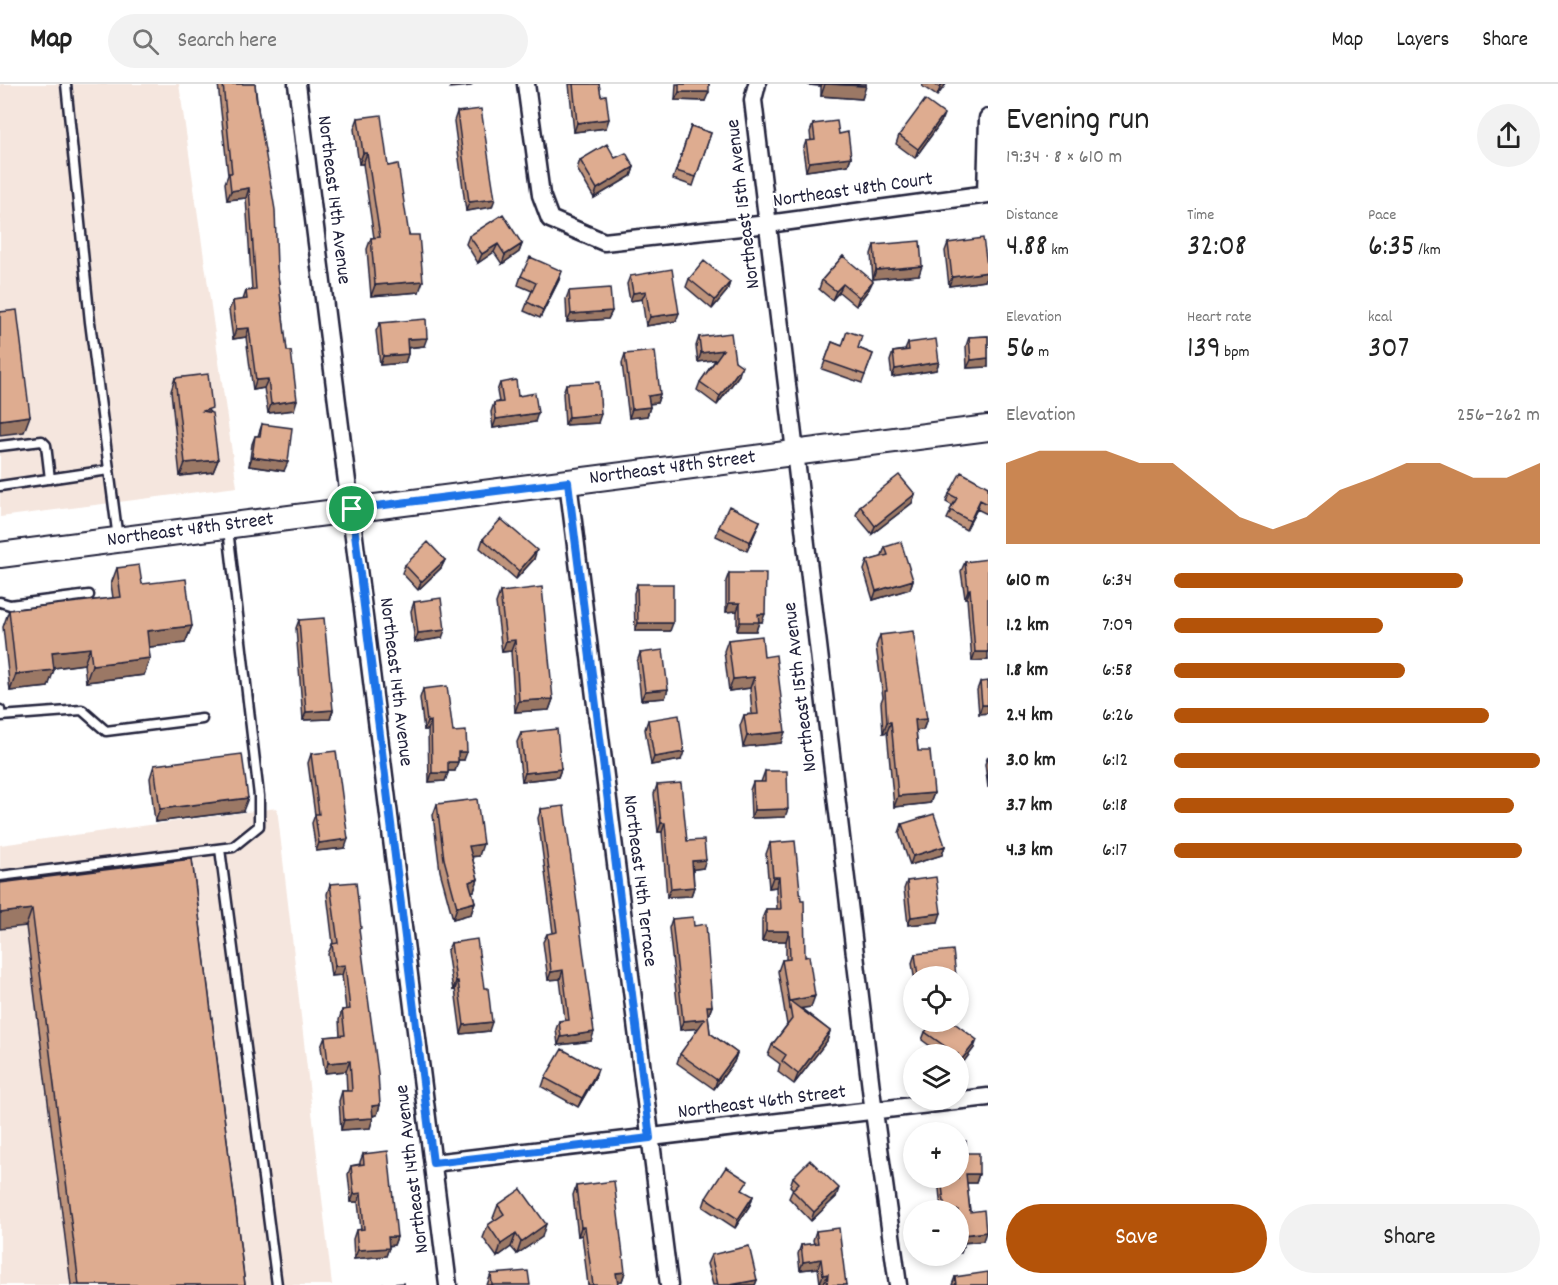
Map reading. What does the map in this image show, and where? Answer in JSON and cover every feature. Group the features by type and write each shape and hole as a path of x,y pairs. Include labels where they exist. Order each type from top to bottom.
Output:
{"street":[{"name":"Northeast 14th Avenue","path":"297,84 448,1285"},
{"name":"Northeast 48th Court","path":"526,84 541,195 549,219 604,242 768,224 987,194"},
{"name":"Northeast 15th Avenue","path":"757,84 753,100 794,453 874,1110 898,1285"},
{"path":"987,194 988,118"},
{"name":"Northeast 48th Street","path":"0,555 988,428"},
{"name":"Northeast 14th Terrace","path":"568,482 669,1285"},
{"name":"Northeast 46th Street","path":"433,1163 988,1097"}],"lane":[{"path":"66,84 90,321 118,540"},
{"path":"0,447 42,441 46,445 50,479"},
{"path":"0,486 109,470"},
{"path":"0,876 233,847 259,826 259,796 228,525"},
{"path":"0,602 10,604 89,595"},
{"path":"0,710 1,716 82,710 106,731 202,719"},
{"path":"220,849 277,1285"}],"shaded area":[{"path":"0,84 179,84 237,487 0,517"},
{"path":"277,808 332,1285 0,1285 0,845"}],"building":[{"path":"223,84 255,84 275,210 277,267 287,351 291,351 297,400 271,404 268,379 256,380 249,328 236,329 233,301 247,299 246,291 256,290 249,188 231,191 229,173 232,173"},
{"path":"573,84 599,84 601,96 606,95 609,119 577,123"},
{"path":"679,84 709,84 709,92 679,92"},
{"path":"832,84 866,84 866,86"},
{"path":"925,100 944,114 918,149 899,135"},
{"path":"481,109 495,199 469,202 457,112"},
{"path":"381,115 388,166 398,164 409,235 419,235 423,281 375,285 371,238 380,237 367,153 363,153 358,118"},
{"path":"837,121 839,134 848,132 851,157 809,162 806,141 815,140 813,124"},
{"path":"691,126 711,133 696,177 676,171"},
{"path":"607,144 615,158 626,153 634,167 597,189 580,160"},
{"path":"503,214 522,244 505,255 498,244 482,254 469,236"},
{"path":"983,238 988,272 952,277 948,243"},
{"path":"920,241 922,266 876,270 874,245"},
{"path":"843,256 873,281 859,297 843,284 836,291 822,280"},
{"path":"530,257 562,271 543,310 527,302 536,283 521,276"},
{"path":"704,261 730,282 715,300 689,279"},
{"path":"672,269 679,313 650,317 646,291 633,293 630,276"},
{"path":"610,288 612,311 571,314 569,291"},
{"path":"17,310 30,416 0,420 0,312"},
{"path":"426,319 427,338 407,339 408,354 383,356 380,323"},
{"path":"847,331 862,336 858,348 873,354 865,375 825,361 832,342 842,346"},
{"path":"731,333 735,361 742,366 720,396 700,382 723,350 701,353 699,337"},
{"path":"988,336 988,358 971,360 969,337"},
{"path":"936,339 939,362 895,369 893,352 909,350 908,343"},
{"path":"655,351 660,394 648,396 650,407 632,409 625,354"},
{"path":"208,374 212,408 203,411 212,413 218,460 185,463 175,378"},
{"path":"516,380 518,396 535,393 538,413 496,419 494,403 503,402 500,383"},
{"path":"599,382 601,414 569,417 566,384"},
{"path":"262,424 292,428 288,462 252,457 255,436 260,436"},
{"path":"961,472 988,487 988,504 980,500 970,521 950,510 957,498 949,494"},
{"path":"899,475 915,494 875,526 860,506"},
{"path":"729,506 760,521 750,542 719,527"},
{"path":"501,519 537,550 519,571 483,539"},
{"path":"428,542 445,560 421,582 405,565"},
{"path":"901,542 913,580 876,591 867,561 888,555 885,547"},
{"path":"988,559 988,652 975,652 970,589 968,590 965,562"},
{"path":"139,565 142,584 186,579 192,626 147,631 150,658 92,665 90,648 52,652 54,670 16,674 9,610 121,597 117,568"},
{"path":"729,573 766,573 765,614 758,614 759,622 740,622 740,603 729,603"},
{"path":"637,584 673,584 673,623 638,623"},
{"path":"542,587 553,699 519,701 515,640 506,641 500,592"},
{"path":"441,598 445,630 418,633 414,602"},
{"path":"324,618 333,710 306,712 299,620"},
{"path":"913,631 927,719 915,720 918,751 930,751 934,793 898,796 891,722 887,722 885,691 887,691 880,635"},
{"path":"762,636 764,657 776,655 785,732 747,736 744,715 758,714 754,677 733,679 728,640"},
{"path":"663,650 668,689 645,691 640,653"},
{"path":"988,681 988,705 982,705 980,682"},
{"path":"447,686 453,732 466,731 467,752 458,752 458,762 448,762 448,773 432,773 431,721 427,722 423,689"},
{"path":"679,715 684,752 654,757 648,720"},
{"path":"557,729 561,769 525,773 521,733"},
{"path":"336,751 348,839 319,843 315,814 319,814 311,754"},
{"path":"242,754 248,798 160,809 154,765"},
{"path":"765,771 787,771 788,809 754,810 753,782 765,782"},
{"path":"681,783 687,841 704,840 706,860 692,861 694,887 671,889 665,823 661,823 657,785"},
{"path":"477,799 483,844 469,846 478,879 469,882 475,902 457,907 444,859 437,804"},
{"path":"564,806 594,1032 561,1037 559,1021 569,1020 563,970 551,972 547,934 557,932 541,809"},
{"path":"934,814 945,846 913,856 902,824"},
{"path":"795,841 801,900 804,900 805,957 809,956 815,996 790,1001 830,1031 798,1074 782,1061 786,1055 772,1045 792,1019 782,960 790,959 789,931 766,931 766,909 781,909 779,877 773,877 770,843"},
{"path":"192,859 245,1285 79,1285 32,909 0,913 0,883"},
{"path":"936,877 941,913 911,917 907,881"},
{"path":"356,882 361,928 359,929 378,1073 380,1105 372,1106 373,1118 344,1120 342,1091 352,1091 350,1061 328,1063 325,1037 345,1035 342,1010 350,1009 345,965 335,966 332,944 338,943 330,884"},
{"path":"693,917 694,926 706,924 712,1006 707,1006 710,1033 737,1053 717,1080 680,1054 705,1019 683,1021 672,919"},
{"path":"477,939 484,988 488,988 492,1022 464,1025 451,943"},
{"path":"953,950 955,966 917,966 915,954"},
{"path":"925,1032 966,1032 977,1040 969,1050 969,1044 942,1044"},
{"path":"562,1049 598,1069 582,1098 545,1078"},
{"path":"388,1151 397,1237 388,1237 389,1248 358,1250 356,1230 364,1229 361,1193 354,1194 351,1166 364,1164 363,1154"},
{"path":"969,1153 979,1153 979,1174 969,1174"},
{"path":"810,1160 839,1188 814,1212 792,1190 799,1183 793,1177"},
{"path":"726,1167 748,1181 742,1190 753,1196 738,1219 706,1198"},
{"path":"614,1181 625,1272 616,1273 618,1285 593,1285 585,1227 581,1227 576,1186"},
{"path":"942,1188 967,1188 969,1200 944,1200"},
{"path":"521,1189 546,1224 521,1242 516,1234 501,1244 488,1225 504,1214 498,1205"},
{"path":"969,1202 970,1212 984,1210 986,1232 969,1234"},
{"path":"839,1228 846,1285 827,1285 828,1274 823,1275 821,1259 803,1262 801,1245 818,1243 816,1231"},
{"path":"749,1246 757,1280 718,1285 711,1255"},
{"path":"528,1271 530,1285 492,1285 491,1274"},
{"path":"988,1272 988,1285 956,1285 955,1277"},
{"path":"404,1283 404,1285 378,1285"}],"route":[{"path":"568,482 650,1138 433,1163 352,509 568,482"}]}
